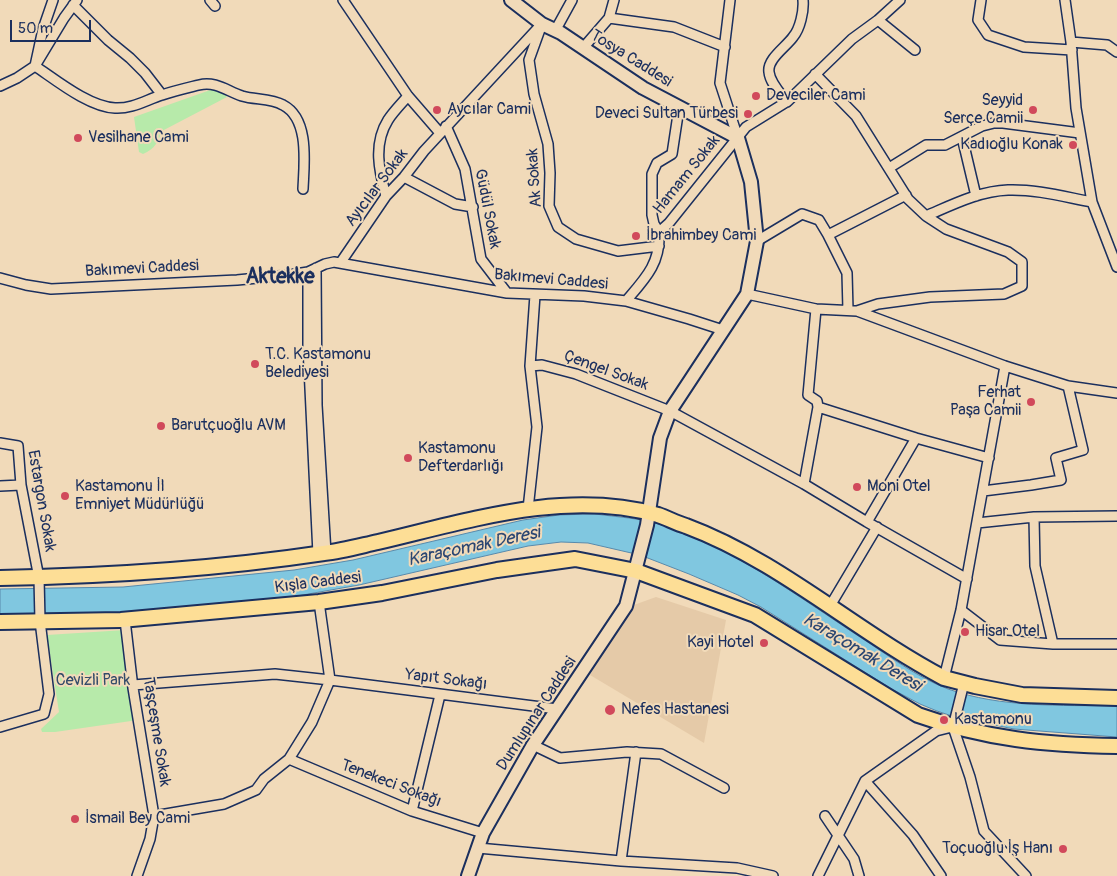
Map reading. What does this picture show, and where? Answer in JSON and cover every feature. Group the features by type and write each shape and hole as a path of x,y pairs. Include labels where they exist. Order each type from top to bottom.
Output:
{"main road":[{"name":"Tosya Caddesi","path":"512,0 542,24 562,33 643,88 738,138"},
{"path":"738,138 751,182 757,241 747,294"},
{"name":"Dumlupınar Caddesi","path":"468,876 483,833 533,745 626,606 649,513 660,438 670,411 747,294"},
{"path":"0,578 131,573 322,554 528,509 593,505 649,513 703,532 744,553 944,678 1022,695 1117,698"},
{"name":"Kışla Caddesi","path":"0,622 125,620 319,602 382,593 497,570 576,559 636,571 755,615 918,715 953,727 1015,739 1061,745 1117,746"}],"street":[{"path":"34,66 43,29 54,0"},
{"path":"343,0 408,96 443,130"},
{"path":"555,31 572,0"},
{"path":"583,48 609,18 614,0"},
{"path":"730,0 720,83 738,138"},
{"path":"787,102 772,81 769,66 795,35 804,7 803,0"},
{"name":"Hamam Sokak","path":"659,232 669,223 746,127 787,102 852,39 878,20 900,0"},
{"path":"981,0 978,20 988,35 1024,46 1107,45 1117,52"},
{"path":"1065,0 1072,46 1076,108 1092,202 1117,266"},
{"path":"0,86 17,78 34,66 75,2 108,40 145,73 162,95"},
{"path":"609,18 674,27 724,48"},
{"path":"878,20 915,50"},
{"name":"Ayıcılar Sokak","path":"341,262 386,196 443,130 542,24"},
{"name":"Ak Sokak","path":"542,24 529,60 534,94 548,144 550,173 548,206 558,227 576,239 618,251 659,246"},
{"path":"34,66 101,106 114,108 130,107 162,95 211,83 244,96 283,104 292,111 302,132 304,147 303,189"},
{"path":"747,294 816,309 853,310 878,304 930,297 1004,294 1022,286 1022,262 1008,252 946,229 926,216 906,195 856,116 815,74"},
{"path":"386,196 380,170 379,139 388,120 408,96"},
{"path":"626,302 651,272 659,246 659,232 654,224 652,215 652,174 657,163 672,154 679,108"},
{"path":"889,168 926,144 945,145 982,126 994,123 1080,133"},
{"name":"Güdül Sokak","path":"443,130 465,169 482,259 507,293"},
{"path":"962,137 976,196"},
{"path":"404,177 455,204 472,208"},
{"path":"926,216 976,196 1007,190 1038,192 1092,202"},
{"path":"828,235 906,195"},
{"path":"757,241 802,214 819,220 847,273 853,310"},
{"name":"Bakımevi Caddesi","path":"0,278 51,289 238,280 312,270 334,262 341,262 507,293 584,296 626,302 673,314 723,330"},
{"path":"312,270 308,347 322,554"},
{"path":"528,509 537,427 530,366 535,295"},
{"path":"804,484 818,407 817,401 808,395 816,309"},
{"path":"853,310 1005,366 1068,386 1117,393"},
{"name":"Çengel Sokak","path":"530,366 542,366 576,374 670,411 804,484 966,579"},
{"path":"944,678 961,610 1005,366"},
{"path":"983,491 1031,486 1061,480 1056,458 1083,450 1068,386"},
{"path":"818,407 916,438 989,458"},
{"path":"867,522 916,438"},
{"name":"Estargon Sokak","path":"0,443 18,446 21,485 39,578 40,621 49,694 44,714 0,727"},
{"path":"0,486 21,485"},
{"path":"977,523 1034,517 1117,516"},
{"path":"1034,517 1035,566 1053,644"},
{"path":"830,606 876,527"},
{"path":"154,816 224,804 256,790 264,779 289,759 312,722 330,680 319,602"},
{"path":"961,610 1000,640 1053,644 1117,644"},
{"name":"Taşçeşme Sokak","path":"125,620 154,816 150,839 137,876"},
{"name":"Yapıt Sokağı","path":"133,684 275,674 557,709"},
{"path":"964,683 953,727 970,777 984,831 1026,876"},
{"path":"412,811 440,694"},
{"path":"818,876 865,780 936,730 953,727"},
{"path":"533,745 560,758 627,752 661,754 724,788"},
{"path":"621,860 636,752"},
{"name":"Tenekeci Sokağı","path":"289,759 412,811 483,833"},
{"path":"865,780 913,835 941,876"},
{"path":"825,816 854,859 858,876"},
{"path":"478,848 621,860 716,872 737,868 773,876"}],"shaded area":[{"path":"656,597 726,620 704,743 590,675 631,606"}],"green space":[{"path":"216,88 227,97 162,131 153,147 143,154 139,152 134,117"},
{"name":"Cevizli Park","path":"125,630 138,720 55,732 42,732 41,729 59,712 47,635"}],"water":[{"name":"Karaçomak Deresi","path":"595,514 637,519 662,525 714,546 764,574 913,672 948,689 989,700 1031,704 1117,706 1117,737 1014,729 955,717 937,711 890,688 761,607 738,595 640,555 588,543 561,542 528,546 359,585 297,596 125,613 0,615 0,589 123,587 294,570 353,560 523,520 559,515"}],"place":[{"name":"Deveciler Cami","path":"756,96"},
{"name":"Aycılar Cami","path":"437,110"},
{"name":"Seyyid Serçe Camii","path":"1033,110"},
{"name":"Deveci Sultan Türbesi","path":"748,114"},
{"name":"Vesilhane Cami","path":"78,138"},
{"name":"Kadıoğlu Konak","path":"1073,145"},
{"name":"İbrahimbey Cami","path":"636,236"},
{"name":"T.C. Kastamonu Belediyesi","path":"255,364"},
{"name":"Ferhat Paşa Camii","path":"1031,402"},
{"name":"Barutçuoğlu AVM","path":"161,426"},
{"name":"Kastamonu Defterdarlığı","path":"408,458"},
{"name":"Moni Otel","path":"857,487"},
{"name":"Kastamonu İl Emniyet Müdürlüğü","path":"65,496"},
{"name":"Hisar Otel","path":"965,632"},
{"name":"Kayi Hotel","path":"764,643"},
{"name":"Nefes Hastanesi","path":"610,710"},
{"name":"Kastamonu","path":"944,720"},
{"name":"İsmail Bey Cami","path":"75,819"},
{"name":"Toçuoğlu İş Hanı","path":"1063,849"}],"district":[{"name":"Aktekke","path":"280,278"}]}
